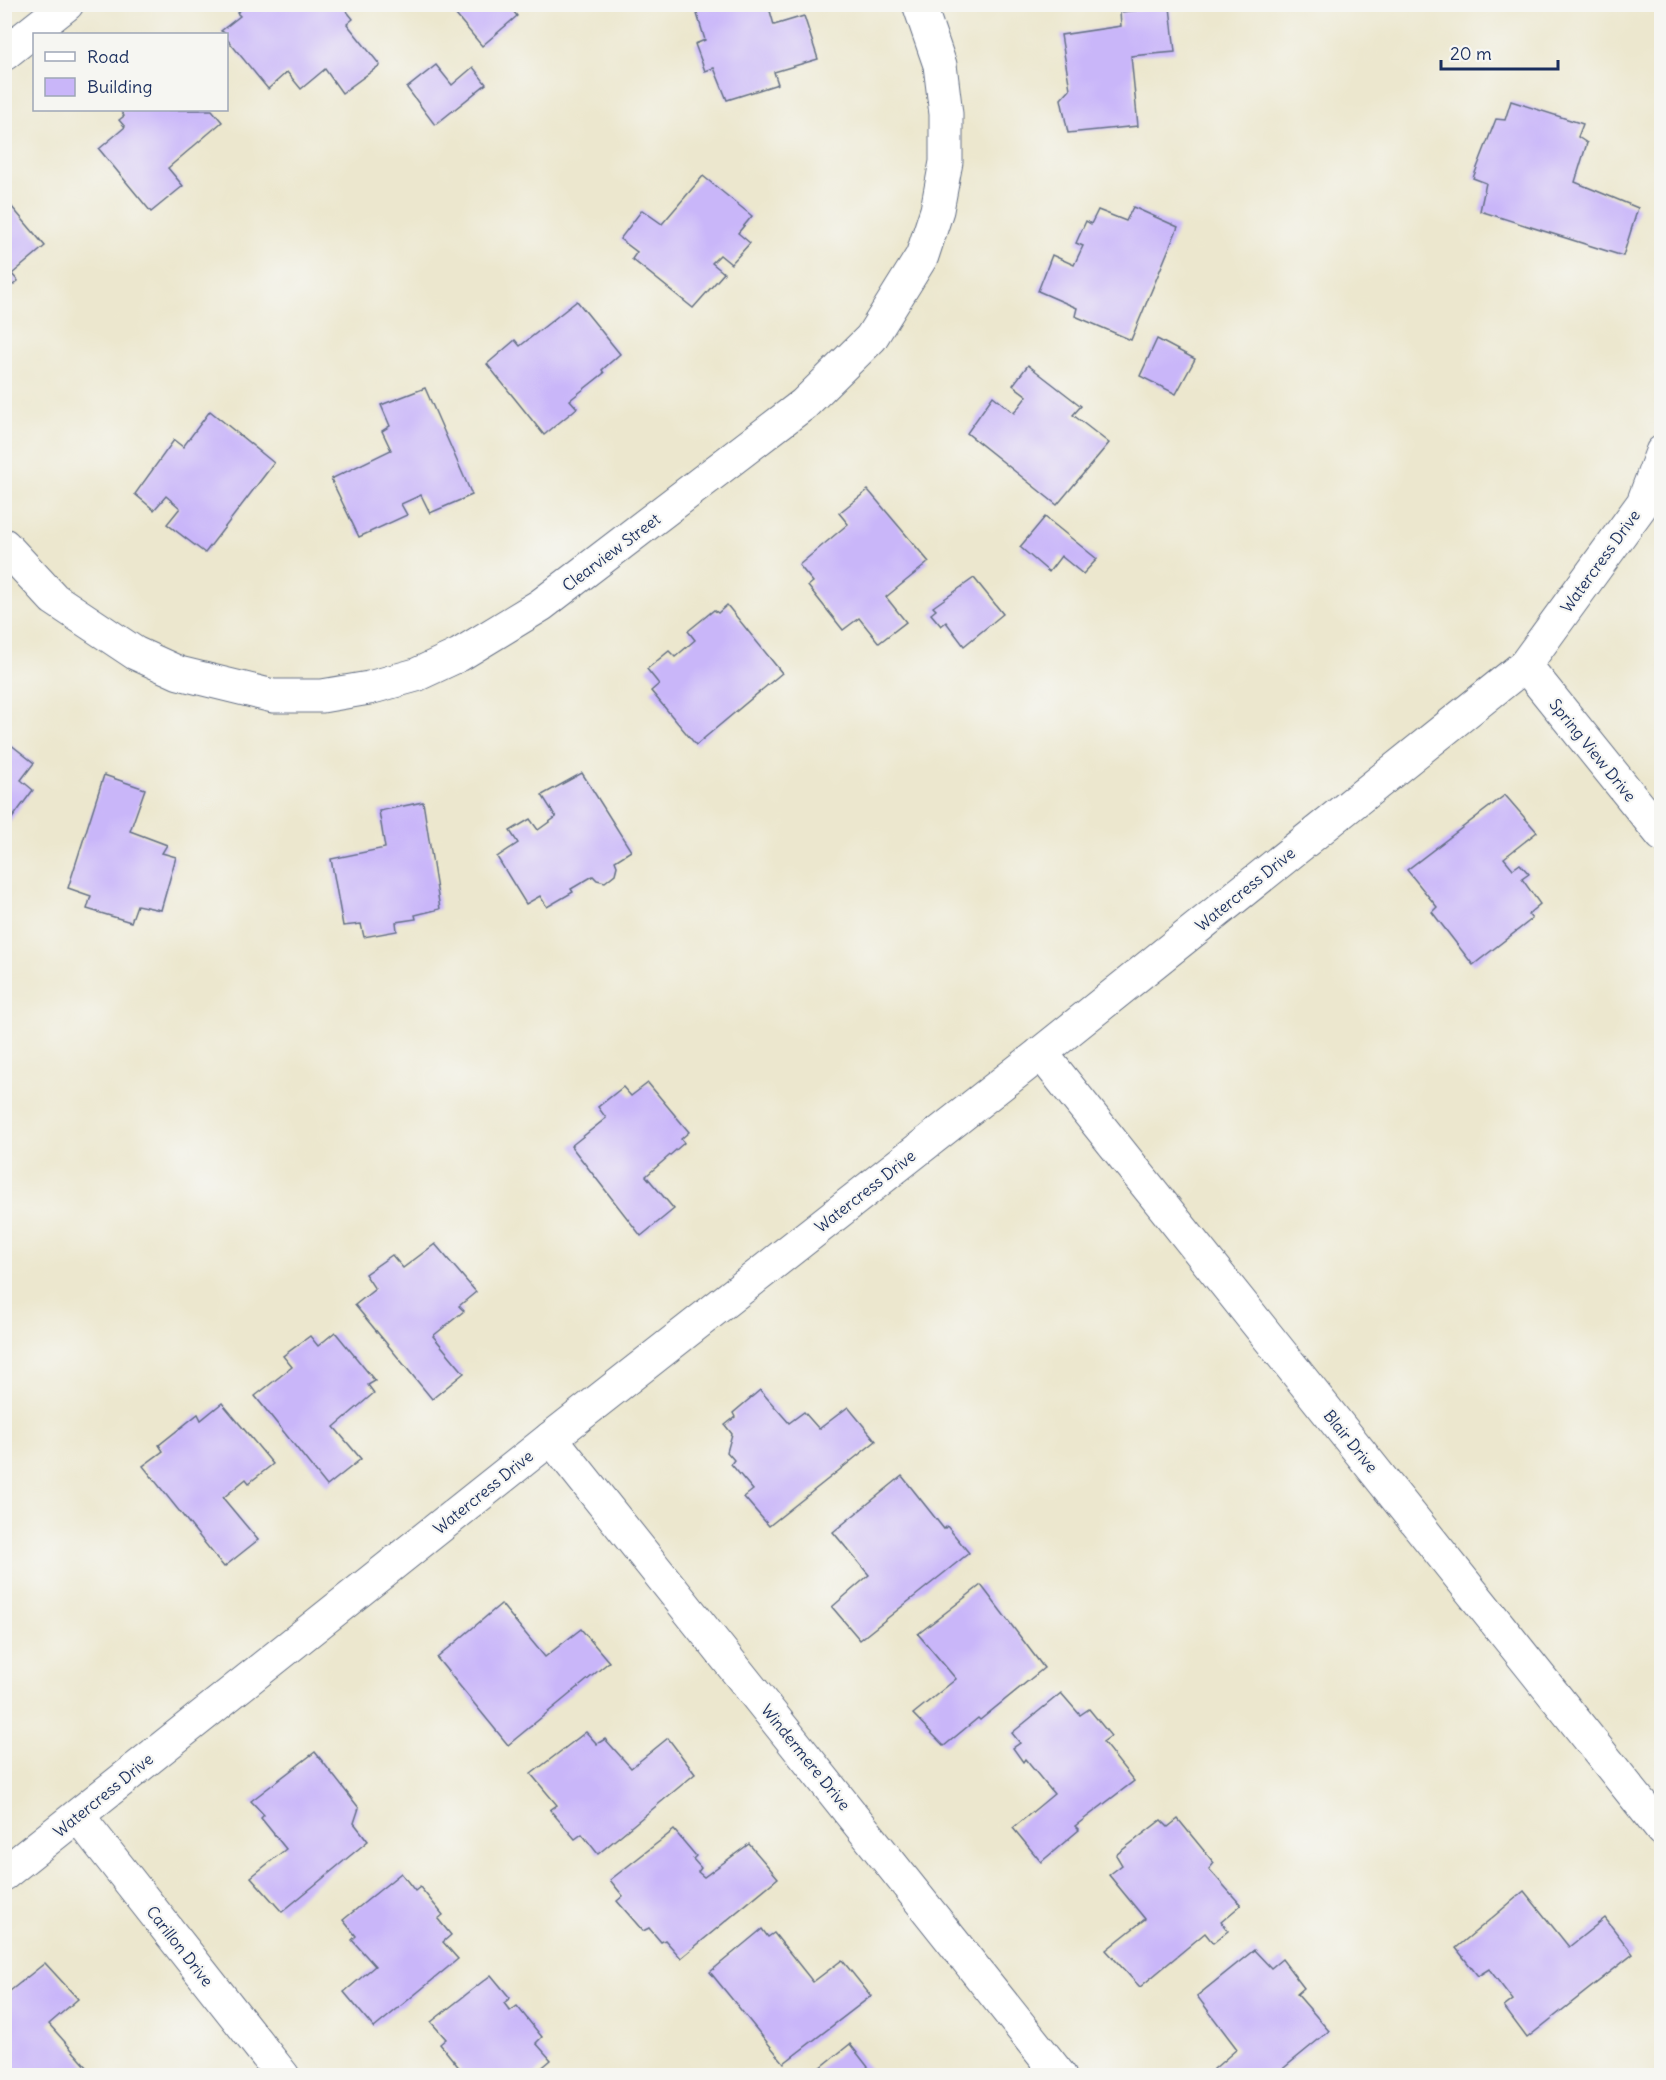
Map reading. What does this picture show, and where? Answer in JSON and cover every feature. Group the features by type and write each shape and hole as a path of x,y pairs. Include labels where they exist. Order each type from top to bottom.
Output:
{"street":[{"path":"4,54 67,4"},
{"name":"Clearview Street","path":"4,545 54,599 135,653 179,673 273,696 322,696 369,688 416,675 459,655 541,605 804,404 871,338 922,256 937,210 946,162 946,114 940,65 920,4"},
{"name":"Watercress Drive","path":"4,1874 551,1438 1041,1053 1525,665 1642,503 1662,452"},
{"name":"Spring View Drive","path":"1525,665 1662,835"},
{"name":"Blair Drive","path":"1041,1053 1662,1830"},
{"name":"Windermere Drive","path":"551,1438 1060,2076"},
{"name":"Carillon Drive","path":"78,1816 283,2076"}],"building":[{"path":"248,4 341,4 353,19 347,24 380,65 342,93 325,69 301,89 287,72 268,89 228,40 228,33 221,31 240,16 237,13"},
{"path":"457,4 508,4 517,16 482,46 451,9"},
{"path":"694,4 768,4 774,25 804,16 818,59 774,72 778,84 727,100 714,68 705,71 695,44 705,40"},
{"path":"1170,7 1175,52 1131,56 1138,126 1068,133 1061,99 1070,89 1061,35 1121,26 1120,12"},
{"path":"436,65 452,85 473,67 486,84 435,125 407,88"},
{"path":"1511,101 1583,124 1578,137 1587,143 1575,182 1638,208 1623,256 1480,211 1486,183 1473,178 1496,119 1505,120"},
{"path":"121,111 213,111 222,122 168,168 183,186 151,212 99,149 125,127 119,120 124,116"},
{"path":"703,176 752,216 738,233 750,243 731,264 720,255 712,263 724,273 693,308 632,259 637,252 620,239 642,210 662,224"},
{"path":"6,200 45,246 12,274 18,281 4,292 4,202"},
{"path":"1133,207 1178,227 1131,340 1075,316 1077,308 1038,291 1052,255 1074,265 1083,246 1076,243 1086,221 1091,224 1098,210 1126,221"},
{"path":"577,301 620,354 602,370 604,373 570,400 577,408 544,435 487,364 515,340 520,346"},
{"path":"1157,339 1195,359 1176,394 1140,376"},
{"path":"1028,365 1081,406 1073,415 1109,443 1057,505 967,433 993,396 1014,413 1027,396 1013,385"},
{"path":"425,388 472,495 430,513 421,495 401,504 407,515 359,537 331,479 391,450 382,431 390,426 381,405"},
{"path":"210,411 274,463 205,553 167,524 180,508 166,496 154,510 135,494 174,440 183,447"},
{"path":"868,490 929,562 886,597 906,622 879,643 859,618 843,630 808,586 813,582 799,565 848,524 839,513"},
{"path":"1045,517 1097,559 1083,574 1061,556 1049,572 1020,547"},
{"path":"974,578 1003,614 964,646 946,622 941,626 931,614 936,610 933,607"},
{"path":"727,605 782,673 696,745 651,691 659,684 647,669 669,651 675,657 695,640 688,631 714,610 718,613"},
{"path":"5,740 34,763 21,780 33,790 5,828"},
{"path":"582,773 631,851 615,861 617,866 615,874 605,882 593,876 571,889 573,892 547,907 540,896 526,904 497,857 518,843 510,831 530,819 538,830 556,817 542,795"},
{"path":"104,775 145,789 130,831 167,845 162,853 176,857 161,910 137,905 131,922 87,909 91,896 68,888"},
{"path":"1505,795 1537,832 1504,858 1513,869 1520,864 1529,874 1522,879 1540,904 1528,914 1532,919 1473,965 1432,912 1437,907 1407,870"},
{"path":"423,802 440,909 415,915 416,919 396,922 397,931 364,937 361,924 343,926 331,859 385,848 379,811"},
{"path":"648,1083 689,1132 681,1139 684,1143 646,1176 674,1209 641,1236 571,1146 606,1118 598,1107 623,1087 631,1096"},
{"path":"435,1244 476,1292 459,1306 464,1311 433,1336 464,1373 432,1399 355,1305 375,1289 365,1274 392,1255 403,1268"},
{"path":"335,1332 375,1381 368,1385 374,1393 334,1427 361,1459 327,1486 255,1396 292,1367 283,1356 310,1336 318,1346"},
{"path":"760,1390 789,1423 804,1412 819,1429 848,1407 876,1441 769,1526 744,1497 753,1490 731,1464 734,1460 727,1452 732,1434 725,1425 735,1417 733,1413"},
{"path":"222,1403 273,1464 249,1483 246,1479 223,1498 258,1540 224,1567 143,1466 163,1451 159,1445 198,1414 201,1420"},
{"path":"902,1476 944,1529 947,1526 969,1553 860,1640 832,1607 869,1575 833,1532"},
{"path":"981,1585 1044,1668 944,1746 913,1714 956,1679 918,1634"},
{"path":"501,1604 545,1657 581,1629 609,1662 508,1745 437,1658"},
{"path":"1061,1693 1080,1715 1089,1709 1111,1736 1103,1742 1134,1781 1075,1826 1079,1830 1041,1862 1013,1828 1054,1794 1025,1759 1023,1762 1013,1748 1020,1743 1012,1733"},
{"path":"586,1732 597,1744 605,1739 631,1768 668,1738 695,1774 598,1854 582,1834 575,1839 550,1810 557,1805 531,1774"},
{"path":"315,1752 359,1808 354,1823 368,1841 282,1912 251,1877 286,1849 261,1818 264,1815 251,1801"},
{"path":"1178,1819 1214,1863 1209,1869 1241,1905 1221,1922 1228,1931 1213,1943 1205,1933 1140,1987 1106,1950 1145,1919 1109,1875 1122,1865 1116,1855 1161,1820 1168,1827"},
{"path":"674,1830 696,1856 693,1859 701,1868 698,1872 704,1877 749,1844 778,1878 681,1958 665,1940 661,1942 649,1928 643,1931 617,1901 623,1896 610,1880"},
{"path":"401,1873 415,1891 420,1887 443,1915 438,1919 451,1935 443,1942 458,1959 374,2028 344,1992 375,1966 352,1940 356,1936 343,1920"},
{"path":"1524,1891 1569,1947 1605,1918 1633,1954 1527,2038 1504,2007 1513,2000 1489,1969 1478,1976 1456,1948"},
{"path":"762,1929 768,1937 774,1933 813,1982 842,1960 871,1996 784,2063 710,1972"},
{"path":"1254,1950 1271,1968 1282,1959 1304,1988 1297,1994 1329,2031 1274,2076 1206,2076 1237,2049 1197,1996"},
{"path":"45,1963 78,1999 49,2024 95,2076 5,2076 5,1995"},
{"path":"491,1975 510,1998 504,2003 510,2011 517,2006 542,2037 536,2043 551,2060 532,2076 455,2076 461,2070 440,2044 446,2039 431,2022"},
{"path":"850,2044 875,2076 810,2076"}]}
